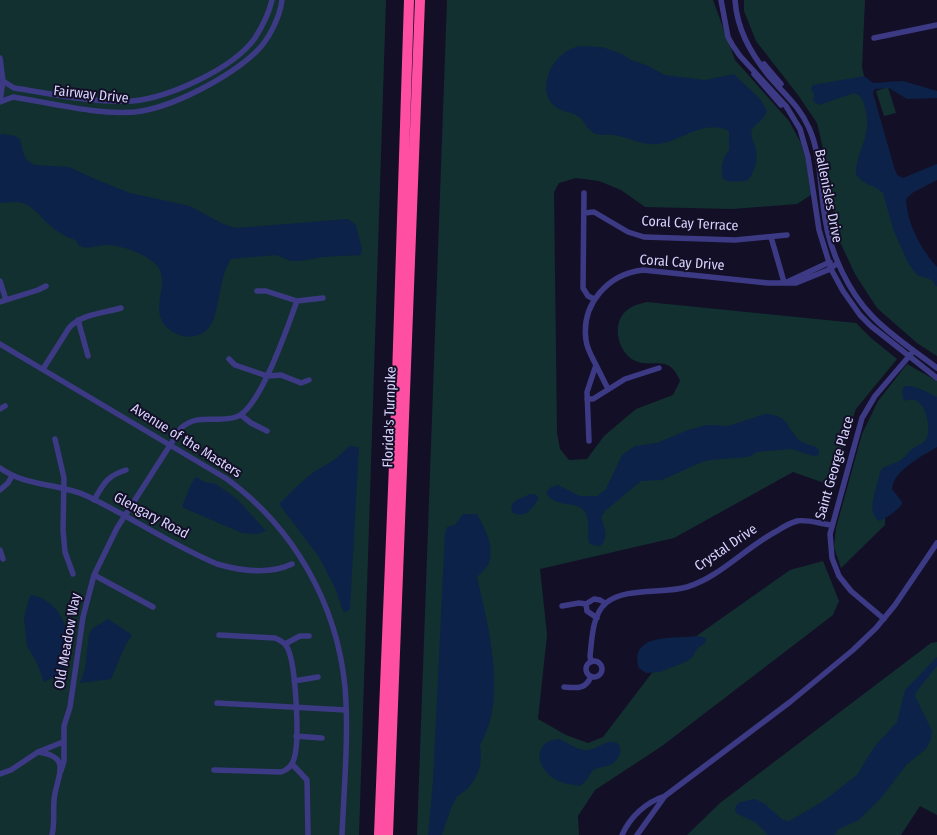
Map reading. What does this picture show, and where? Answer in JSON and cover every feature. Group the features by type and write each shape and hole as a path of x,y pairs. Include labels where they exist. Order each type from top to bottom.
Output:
{"highway":[{"name":"Florida's Turnpike","path":"379,835 409,0"},
{"name":"Florida's Turnpike","path":"388,835 420,0"}],"street":[{"name":"Fairway Drive","path":"3,81 14,88 101,100 133,100 157,95 183,87 231,61 254,39 272,0"},
{"name":"Fairway Drive","path":"0,102 13,97 101,111 136,112 186,97 232,72 258,49 276,19 282,0"},
{"name":"Ballenisles Drive","path":"721,0 728,37 740,56 771,89 800,129 808,157 815,210 830,265 843,291 860,315 937,378"},
{"name":"Ballenisles Drive","path":"735,0 742,35 750,49 776,83 794,102 809,128 813,140 826,225 838,262 852,290 870,314 937,368"},
{"path":"874,38 937,25"},
{"path":"740,56 747,54 750,49"},
{"path":"755,55 772,71 794,102"},
{"path":"0,58 3,81 0,102"},
{"path":"747,63 759,82 788,111"},
{"path":"771,89 776,83"},
{"path":"584,193 583,288 588,296 594,300"},
{"name":"Coral Cay Terrace","path":"584,213 594,212 628,232 644,237 735,240 787,235"},
{"path":"771,237 786,282"},
{"name":"Coral Cay Drive","path":"608,389 587,346 585,332 589,311 594,300 601,290 611,282 630,272 643,270 768,282 786,282 838,262"},
{"path":"0,281 3,301 46,286"},
{"path":"257,291 266,291 297,301 322,298"},
{"path":"267,431 251,423 241,415 251,406 267,376 297,301"},
{"path":"43,369 69,328 78,320 121,308"},
{"path":"78,320 88,356"},
{"name":"Avenue of the Masters","path":"0,344 212,469 246,494 272,519 302,558 320,593 334,628 343,670 346,710 342,835"},
{"name":"Saint George Place","path":"884,619 851,591 839,576 830,551 831,525 862,418 875,396 914,351"},
{"path":"229,359 236,365 267,376 281,375 301,383 309,380"},
{"path":"589,441 587,388 596,365"},
{"path":"587,399 593,399 638,374 659,368"},
{"name":"Old Meadow Way","path":"52,835 55,796 64,761 64,726 70,706 83,617 94,576 108,543 181,428 193,420 231,418 241,415"},
{"path":"55,439 64,472 63,539 65,552 73,574"},
{"name":"Glengary Road","path":"0,468 12,476 29,482 63,488 94,500 206,560 222,566 266,571 278,570 292,564"},
{"path":"94,500 103,485 113,474 126,470"},
{"path":"0,490 8,483 12,476"},
{"name":"Crystal Drive","path":"586,604 594,599 600,600 605,604 611,599 624,594 676,589 692,585 715,573 760,540 790,523 800,521 831,525"},
{"path":"637,835 666,796 790,702 853,650 876,628 937,543"},
{"path":"0,550 3,559"},
{"path":"94,576 153,607"},
{"path":"562,606 579,603 586,604 587,611 597,618"},
{"path":"591,676 587,670 591,662 590,656 597,618 605,604"},
{"path":"214,770 278,773 284,771 292,764 295,755 296,736 294,681 285,644 271,637 219,635"},
{"path":"285,644 300,636 309,636"},
{"path":"591,662 599,662 602,669 598,676 591,676"},
{"path":"564,687 583,687 591,676"},
{"path":"294,681 318,677"},
{"path":"217,703 346,710"},
{"path":"296,736 322,738"},
{"path":"0,774 11,770 38,752 63,742"},
{"path":"38,752 50,754 56,758 61,771"},
{"path":"292,764 308,780 308,835"},
{"path":"622,835 638,812 655,800 666,796"}],"green space":[{"path":"0,0 386,0 359,835 0,835"},
{"path":"447,0 713,0 735,60 789,121 801,143 806,160 811,195 797,204 732,209 645,207 621,190 599,181 576,178 559,183 554,192 557,433 560,449 569,460 587,459 604,436 636,409 673,395 680,381 678,375 668,365 638,362 631,359 622,347 619,340 618,324 626,311 639,304 647,302 856,323 897,359 856,409 830,485 793,472 674,538 540,569 547,635 538,719 566,735 588,743 603,737 661,661 790,570 823,561 839,601 833,615 662,746 595,790 578,816 579,835 417,835"},
{"path":"744,0 865,0 862,67 885,168 937,283 937,356 917,343 877,308 855,274 840,242 832,208 826,161 817,123 756,41 744,11"},
{"path":"888,87 896,113 884,116 876,91"},
{"path":"907,364 937,381 937,440 893,471 885,497 885,525 841,568 834,547 836,528 862,434 878,401"},
{"path":"937,642 937,815 920,806 901,835 687,835 720,803 931,643"}],"water":[{"path":"580,46 602,47 620,53 665,75 705,80 734,74 761,100 767,111 751,132 757,160 748,180 735,182 723,179 723,160 729,150 729,131 708,128 660,144 649,144 618,136 594,133 577,116 555,107 548,97 546,86 551,68 563,54"},
{"path":"864,76 873,83 903,81 937,91 937,98 907,99 889,88 875,89 873,93 897,175 903,178 937,164 937,180 912,193 906,199 909,218 916,236 937,267 937,287 932,280 917,275 908,263 893,229 883,193 865,183 856,174 867,127 865,105 862,99 854,93 819,105 813,101 814,94 811,89 813,85"},
{"path":"3,134 20,139 24,155 34,165 69,167 130,193 190,206 223,224 236,228 348,219 356,225 362,249 361,255 323,257 300,261 291,261 276,255 231,259 224,276 211,325 205,332 199,335 192,337 182,336 169,330 162,322 160,313 161,275 154,262 134,251 112,245 83,247 78,245 75,240 66,237 55,229 26,204 18,202 0,203 0,135"},
{"path":"904,386 917,388 937,397 937,447 909,465 897,476 892,489 902,504 898,509 879,521 875,517 872,504 880,471 901,460 912,449 923,443 928,432 925,411 917,401 912,399 906,401 903,399 902,391"},
{"path":"765,414 783,419 799,440 818,448 819,455 813,456 792,449 757,452 748,457 702,462 662,480 641,481 605,511 601,517 606,536 600,546 589,543 588,521 583,509 578,506 555,501 546,492 551,487 558,485 580,496 597,496 606,489 622,455 635,446 657,443 688,430 707,425 728,426"},
{"path":"349,446 359,447 350,609 346,612 343,611 335,588 319,557 279,504 300,483 337,457"},
{"path":"196,477 205,482 216,484 237,499 266,531 257,534 242,533 182,506"},
{"path":"530,494 535,494 539,498 529,512 522,515 513,513 511,506 515,501"},
{"path":"463,514 477,514 490,545 491,552 488,565 477,577 493,662 493,707 488,727 480,745 481,757 475,778 467,789 456,798 442,835 428,835 433,781 445,532 447,527 455,525"},
{"path":"31,595 43,599 52,605 64,624 67,635 68,659 66,670 44,682 36,661 27,646 24,618"},
{"path":"108,619 132,635 126,644 111,679 80,683 85,669 89,634 92,629"},
{"path":"698,636 706,638 706,642 697,649 688,661 660,672 646,673 639,668 638,656 641,648 647,643 667,638"},
{"path":"937,657 937,666 916,692 915,696 932,731 931,739 926,749 907,764 882,797 859,820 839,829 834,835 768,835 755,822 737,814 735,809 740,802 755,799 765,804 783,820 789,821 822,802 857,775 874,747 897,722 905,690"},
{"path":"559,739 584,750 609,742 616,742 619,745 620,753 614,763 593,770 580,786 570,784 553,778 547,773 540,761 541,749 545,744"}]}
